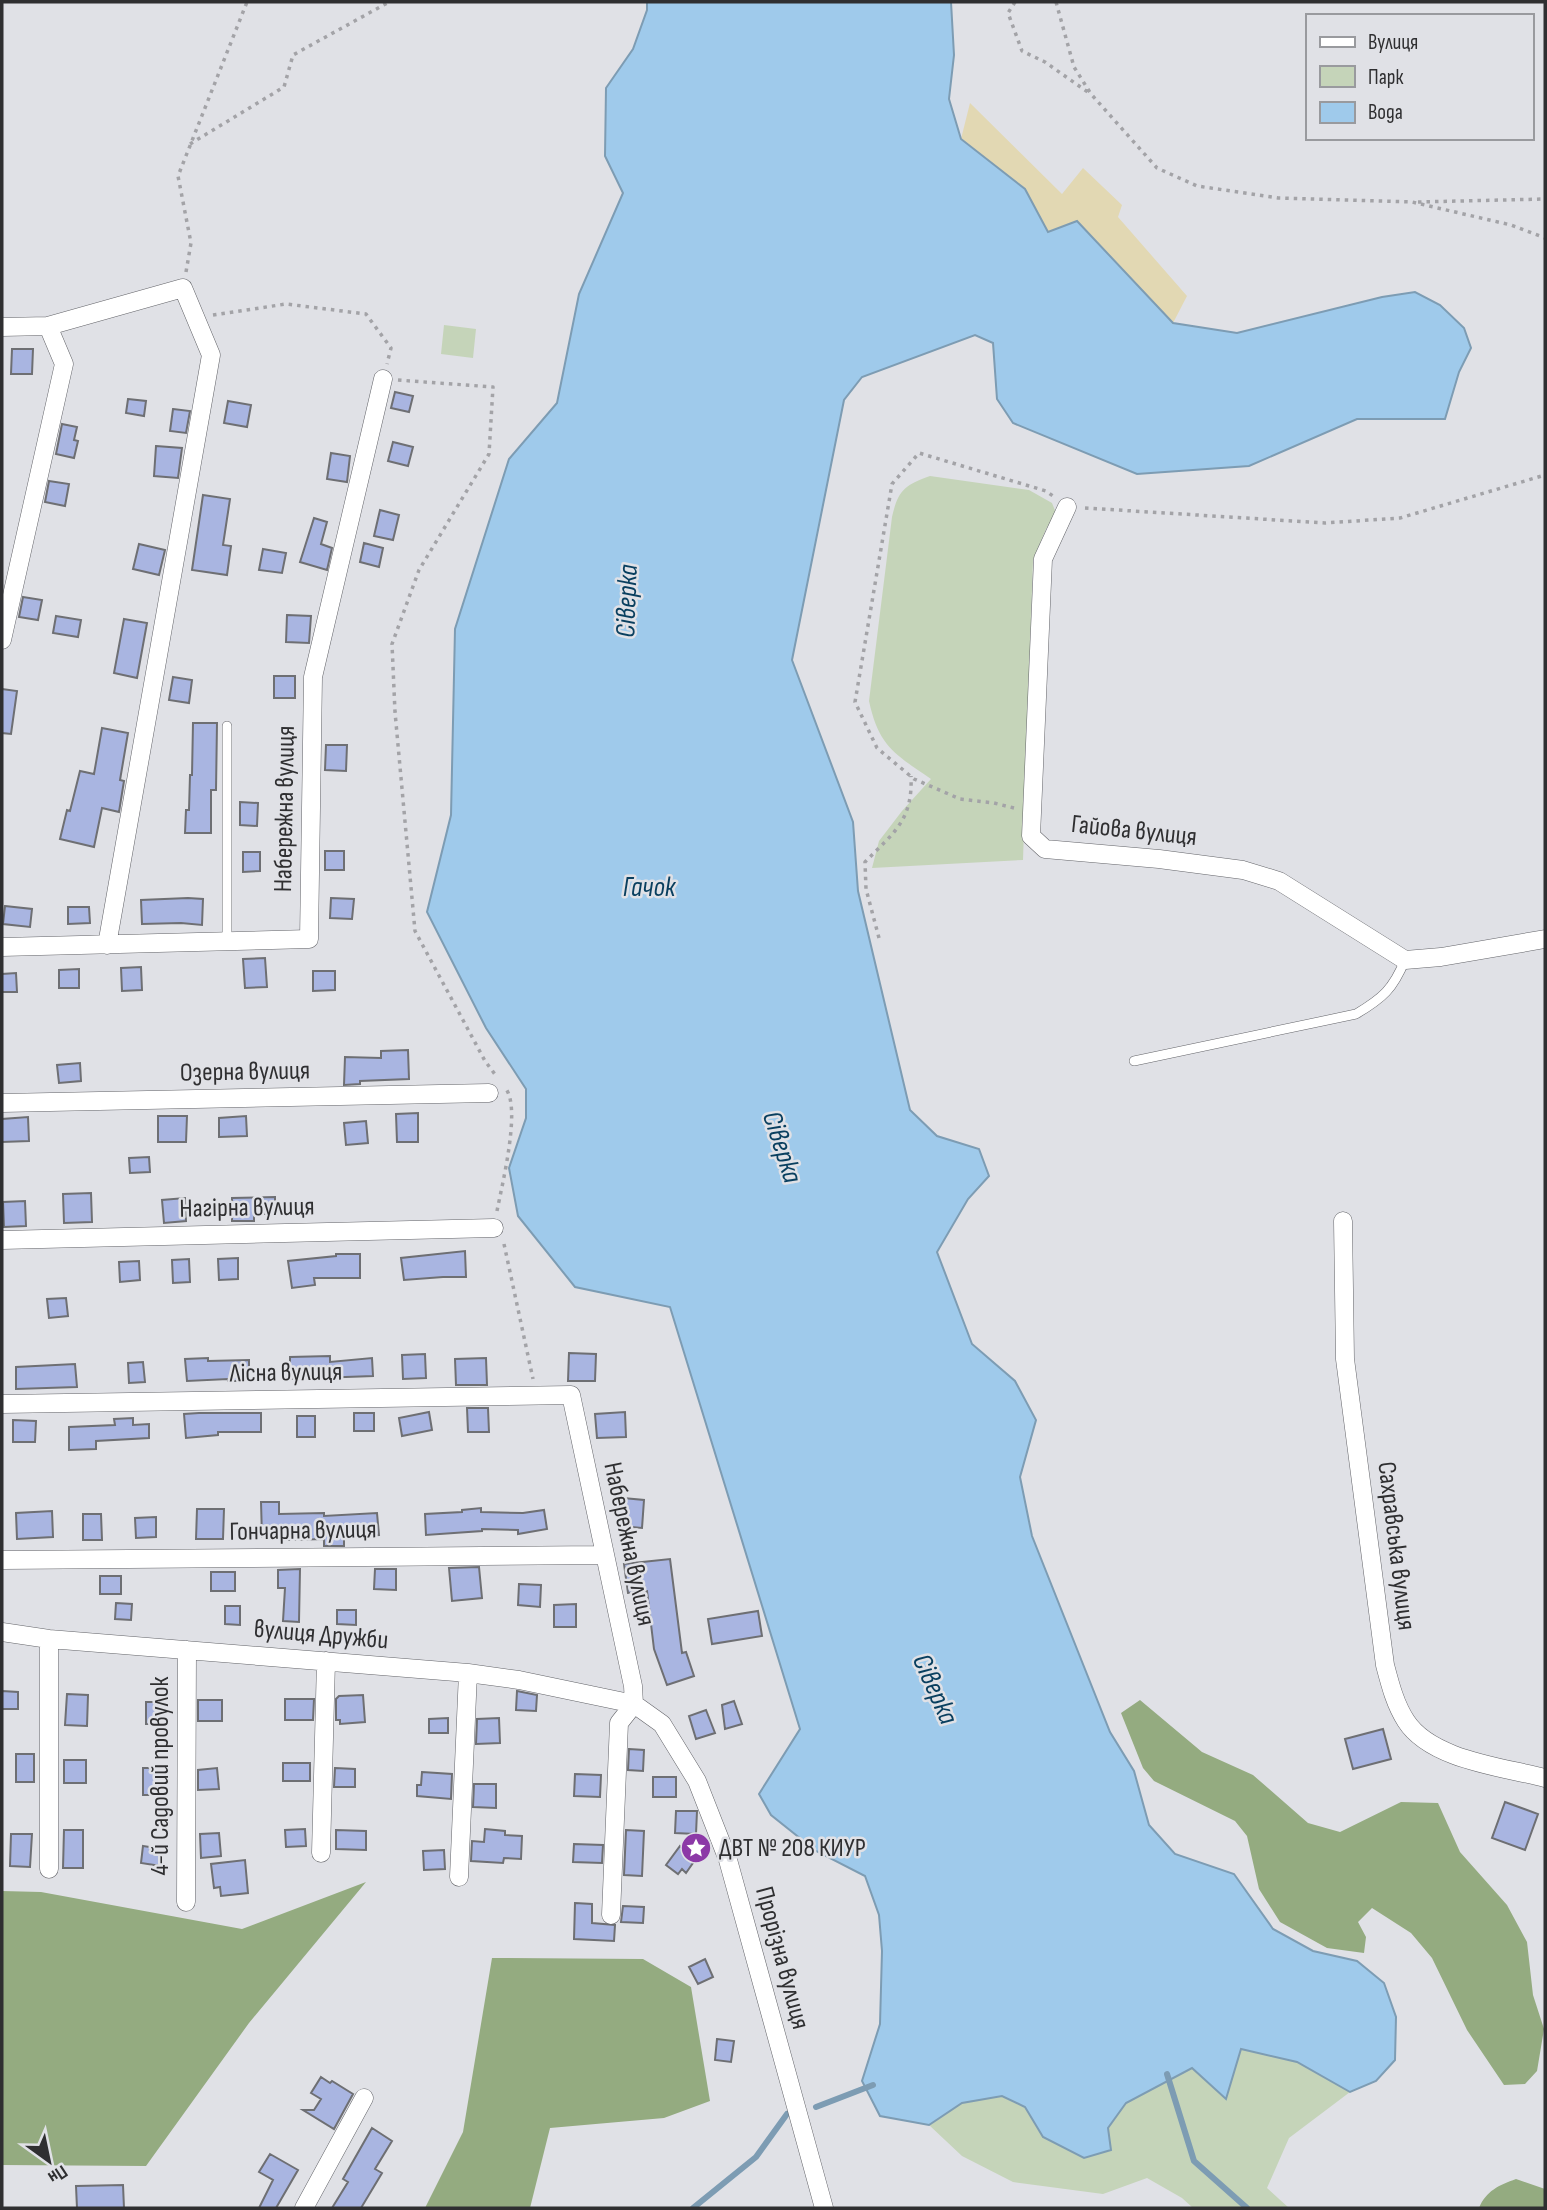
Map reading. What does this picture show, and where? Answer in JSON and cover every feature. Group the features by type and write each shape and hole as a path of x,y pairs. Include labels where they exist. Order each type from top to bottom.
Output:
{"street":[{"path":"2,327 48,326 183,288 212,355 107,945"},
{"path":"2,640 64,364 48,326"},
{"name":"Набережна вулиця","path":"2,947 309,939 313,677 383,379"},
{"name":"Гайова вулиця","path":"1067,506 1043,559 1031,836 1045,849 1243,870 1279,881 1405,960"},
{"path":"1405,960 1441,957 1545,939"},
{"name":"Озерна вулиця","path":"2,1103 489,1093"},
{"name":"Сахравська вулиця","path":"1343,1221 1345,1359 1385,1665 1394,1698 1407,1723 1427,1743 1456,1756 1545,1778"},
{"name":"Нагірна вулиця","path":"2,1240 494,1228"},
{"name":"Набережна вулиця","path":"571,1395 633,1686 634,1704"},
{"name":"Лісна вулиця","path":"2,1404 571,1395"},
{"name":"Гончарна вулиця","path":"2,1560 604,1555"},
{"name":"вулиця Дружби","path":"2,1632 49,1639 468,1673 519,1680 634,1704"},
{"path":"49,1639 49,1869"},
{"name":"4-й Садовий провулок","path":"186,1902 187,1650"},
{"path":"321,1853 326,1661"},
{"path":"459,1877 468,1673"},
{"path":"611,1915 619,1723 634,1704"},
{"name":"Прорізна вулиця","path":"634,1704 662,1724 697,1781 728,1860 824,2208"},
{"path":"304,2208 364,2098"}],"lane":[{"path":"227,726 227,941"},
{"path":"1134,1061 1356,1014 1381,999 1397,981 1405,960"}],"path":[{"path":"183,288 191,243 178,176 188,145 247,2"},
{"path":"188,145 284,86 293,55 389,2"},
{"path":"1014,2 1008,13 1022,51 1045,62 1091,94"},
{"path":"1056,2 1074,67 1091,94 1157,168 1197,186 1278,198 1412,202 1545,199"},
{"path":"1412,202 1511,225 1545,237"},
{"path":"196,318 286,304 366,314 391,348 383,379 493,387 489,454 419,570 392,644 394,712 415,932 485,1060 510,1094 512,1123 494,1228 506,1247 536,1395"},
{"path":"1031,816 1012,807 960,799 911,776 877,748 855,702 892,484 919,453 1046,491 1067,506 1325,523 1400,518 1545,475"},
{"path":"878,938 866,889 865,862 902,824 912,790 911,776"}],"green space":[{"path":"444,325 476,329 473,358 441,354"},
{"path":"930,476 1029,490 1052,503 1056,513 1033,560 1023,860 872,868 879,841 931,779 890,748 878,729 869,701 894,508 903,490"},
{"path":"1140,1700 1202,1752 1253,1775 1308,1823 1340,1832 1401,1802 1438,1803 1460,1852 1507,1905 1527,1942 1533,1995 1544,2029 1537,2071 1525,2084 1504,2085 1467,2030 1432,1958 1411,1933 1372,1908 1358,1922 1366,1937 1364,1953 1327,1948 1280,1922 1259,1889 1247,1836 1235,1821 1154,1781 1143,1768 1121,1713"},
{"path":"366,1882 249,2023 146,2166 2,2165 2,1891 41,1892 242,1929"},
{"path":"492,1958 643,1959 691,1987 710,2101 664,2118 550,2128 530,2208 425,2208 463,2132"},
{"path":"1241,2048 1297,2062 1350,2092 1289,2138 1267,2188 1289,2208 1193,2208 1182,2198 1147,2178 1103,2194 1013,2182 962,2156 929,2125 962,2103 1002,2096 1025,2107 1043,2137 1108,2128 1126,2103 1192,2068 1226,2099"},
{"path":"1516,2179 1545,2189 1545,2208 1479,2208 1485,2197 1494,2189"}],"sand":[{"path":"970,103 1062,194 1083,168 1122,205 1118,217 1187,296 1173,323 1077,221 1048,233 1025,189 961,139"}],"water":[{"name":"Гачок","path":"647,2 951,2 954,55 949,99 961,139 1025,189 1048,232 1077,221 1173,323 1237,333 1382,297 1415,292 1440,305 1464,328 1471,348 1459,372 1445,419 1357,419 1249,466 1137,474 1013,423 997,399 993,343 975,335 862,377 844,400 792,660 853,822 858,891 910,1110 937,1136 979,1149 989,1176 968,1199 937,1252 972,1344 1015,1381 1036,1420 1020,1477 1032,1536 1110,1732 1134,1771 1149,1825 1175,1854 1234,1874 1273,1929 1313,1951 1357,1961 1384,1983 1396,2017 1395,2060 1376,2081 1350,2092 1297,2062 1241,2049 1226,2099 1192,2068 1126,2103 1108,2128 1111,2150 1084,2158 1043,2137 1025,2107 1002,2096 962,2103 929,2125 880,2116 862,2081 880,2024 882,1951 879,1915 865,1876 816,1851 771,1815 759,1794 800,1729 670,1307 575,1287 518,1216 509,1168 526,1118 526,1089 486,1028 427,912 451,815 455,629 509,459 557,403 579,294 623,193 605,156 606,88 633,49 647,10"}],"building":[{"path":"12,349 33,349 32,374 11,374"},
{"path":"395,392 413,396 409,412 391,408"},
{"path":"128,399 146,401 144,416 126,413"},
{"path":"228,401 251,405 247,427 224,423"},
{"path":"173,409 190,411 186,433 170,431"},
{"path":"62,424 77,427 74,440 78,441 74,458 56,454"},
{"path":"393,442 413,447 408,466 388,461"},
{"path":"156,446 182,448 178,478 154,476"},
{"path":"331,453 350,456 347,482 327,479"},
{"path":"49,481 69,484 65,506 45,502"},
{"path":"203,495 230,499 223,545 231,546 227,575 192,570"},
{"path":"380,510 399,515 393,540 374,536"},
{"path":"314,518 327,522 321,544 332,548 327,570 300,562"},
{"path":"364,543 383,548 379,567 360,562"},
{"path":"139,544 165,550 159,575 133,569"},
{"path":"263,549 286,553 282,573 259,570"},
{"path":"23,597 42,600 38,620 19,617"},
{"path":"287,615 311,616 309,643 286,642"},
{"path":"56,616 81,620 78,637 53,633"},
{"path":"124,619 147,623 137,678 114,673"},
{"path":"274,676 295,676 295,698 274,698"},
{"path":"173,677 192,680 189,703 169,700"},
{"path":"2,689 17,691 11,734 2,733"},
{"path":"193,723 217,723 216,790 211,790 211,833 185,833 192,775"},
{"path":"102,728 128,733 120,780 124,781 119,812 102,808 94,847 60,839 80,771 94,774"},
{"path":"326,745 347,745 346,771 325,770"},
{"path":"240,802 258,803 257,826 240,825"},
{"path":"325,851 344,851 344,870 325,870"},
{"path":"243,852 260,852 260,871 243,872"},
{"path":"331,898 354,899 352,919 330,918"},
{"path":"203,899 202,925 142,924 141,900"},
{"path":"5,906 32,909 30,927 3,924"},
{"path":"68,907 89,907 90,923 68,924"},
{"path":"265,958 267,987 245,988 243,959"},
{"path":"141,967 142,990 122,991 121,968"},
{"path":"79,969 79,988 59,988 59,970"},
{"path":"313,971 335,971 335,990 313,991"},
{"path":"16,973 17,992 2,992 2,974"},
{"path":"408,1050 409,1079 360,1081 360,1084 344,1085 345,1057 381,1058 381,1051"},
{"path":"80,1063 81,1081 59,1083 57,1065"},
{"path":"418,1113 418,1142 397,1142 396,1114"},
{"path":"158,1116 187,1116 186,1142 158,1142"},
{"path":"246,1116 247,1136 219,1137 219,1118"},
{"path":"28,1117 29,1141 2,1142 2,1119"},
{"path":"366,1121 368,1143 346,1145 344,1123"},
{"path":"149,1157 150,1172 130,1173 129,1158"},
{"path":"91,1193 92,1222 64,1223 63,1194"},
{"path":"275,1197 275,1214 254,1214 254,1221 232,1221 232,1198"},
{"path":"185,1198 186,1221 164,1223 162,1200"},
{"path":"25,1201 26,1226 4,1227 3,1202"},
{"path":"465,1251 466,1277 404,1280 401,1258"},
{"path":"336,1254 360,1254 360,1278 314,1278 315,1285 292,1288 288,1261"},
{"path":"238,1258 238,1279 219,1280 218,1259"},
{"path":"189,1259 190,1282 173,1283 172,1260"},
{"path":"139,1261 140,1280 120,1282 119,1262"},
{"path":"66,1298 68,1316 49,1318 47,1299"},
{"path":"569,1353 596,1354 595,1381 568,1381"},
{"path":"425,1354 426,1378 403,1379 402,1355"},
{"path":"330,1356 330,1362 372,1358 373,1376 290,1379 290,1357"},
{"path":"208,1358 208,1361 249,1360 249,1381 187,1381 185,1359"},
{"path":"486,1358 487,1385 456,1385 455,1359"},
{"path":"143,1362 145,1382 129,1383 128,1363"},
{"path":"75,1364 77,1387 16,1389 16,1367"},
{"path":"467,1408 488,1408 489,1432 468,1432"},
{"path":"429,1412 432,1430 402,1436 399,1418"},
{"path":"625,1412 626,1437 597,1438 595,1414"},
{"path":"261,1413 261,1432 218,1432 218,1435 186,1438 184,1414"},
{"path":"354,1413 374,1413 374,1431 354,1431"},
{"path":"297,1416 315,1416 315,1437 297,1437"},
{"path":"133,1418 133,1425 149,1424 149,1438 96,1441 96,1449 69,1450 69,1427 115,1425 114,1419"},
{"path":"13,1420 36,1421 35,1442 13,1442"},
{"path":"623,1498 644,1500 642,1528 621,1526"},
{"path":"261,1502 279,1502 279,1514 324,1513 324,1516 377,1513 379,1535 344,1537 344,1546 324,1546 324,1539 289,1540 289,1537 262,1537"},
{"path":"481,1508 481,1512 523,1513 544,1510 547,1529 518,1534 518,1530 482,1529 426,1535 425,1514"},
{"path":"197,1509 224,1509 223,1539 196,1539"},
{"path":"52,1511 53,1537 17,1539 16,1513"},
{"path":"83,1514 101,1514 102,1540 83,1540"},
{"path":"156,1517 156,1537 136,1538 135,1518"},
{"path":"670,1559 682,1653 686,1652 694,1676 667,1685 654,1649 647,1591 628,1593 624,1564"},
{"path":"479,1567 482,1598 452,1601 449,1568"},
{"path":"300,1569 299,1622 283,1621 285,1588 278,1588 278,1570"},
{"path":"375,1569 396,1569 396,1590 374,1589"},
{"path":"211,1572 235,1572 235,1591 211,1591"},
{"path":"100,1576 121,1576 121,1594 100,1594"},
{"path":"519,1584 541,1585 540,1607 518,1605"},
{"path":"116,1603 132,1604 131,1620 115,1619"},
{"path":"576,1604 576,1627 554,1627 554,1605"},
{"path":"225,1606 240,1606 240,1625 225,1624"},
{"path":"337,1610 356,1610 356,1625 337,1624"},
{"path":"758,1611 762,1636 712,1644 708,1619"},
{"path":"2,1691 18,1692 18,1709 2,1709"},
{"path":"517,1691 537,1695 536,1711 516,1710"},
{"path":"67,1694 88,1695 87,1726 65,1725"},
{"path":"363,1695 365,1722 340,1724 340,1720 336,1720 336,1699 339,1696"},
{"path":"285,1699 314,1699 313,1720 285,1720"},
{"path":"198,1700 222,1700 222,1721 198,1721"},
{"path":"734,1701 742,1724 725,1729 722,1705"},
{"path":"146,1702 164,1702 164,1724 146,1724"},
{"path":"706,1710 715,1733 696,1739 689,1716"},
{"path":"448,1718 448,1733 429,1733 429,1719"},
{"path":"499,1718 500,1743 476,1744 477,1719"},
{"path":"1383,1729 1391,1759 1353,1769 1345,1739"},
{"path":"629,1749 644,1750 643,1771 628,1770"},
{"path":"16,1754 34,1754 34,1782 16,1782"},
{"path":"64,1760 86,1760 86,1783 64,1783"},
{"path":"283,1763 310,1763 310,1781 283,1781"},
{"path":"143,1768 164,1768 164,1795 143,1795"},
{"path":"217,1768 219,1789 198,1790 198,1770"},
{"path":"335,1768 355,1769 355,1787 334,1787"},
{"path":"422,1772 452,1774 451,1799 417,1796 417,1785 421,1785"},
{"path":"575,1774 601,1775 600,1797 574,1796"},
{"path":"653,1777 676,1777 676,1797 653,1797"},
{"path":"474,1784 496,1784 496,1808 473,1807"},
{"path":"1505,1802 1538,1814 1525,1850 1492,1838"},
{"path":"676,1811 697,1811 696,1834 675,1833"},
{"path":"305,1829 306,1846 286,1847 285,1830"},
{"path":"485,1829 505,1831 505,1835 522,1836 521,1859 504,1858 503,1863 471,1861 472,1841 484,1842"},
{"path":"64,1830 83,1830 83,1868 63,1868"},
{"path":"336,1830 366,1831 366,1850 336,1849"},
{"path":"626,1830 644,1831 642,1876 624,1875"},
{"path":"219,1833 221,1856 201,1858 200,1834"},
{"path":"11,1834 32,1834 30,1867 10,1866"},
{"path":"574,1844 603,1845 602,1863 573,1862"},
{"path":"143,1846 163,1849 161,1866 141,1863"},
{"path":"680,1846 695,1860 686,1873 682,1869 678,1874 666,1865"},
{"path":"444,1850 445,1869 424,1870 423,1851"},
{"path":"245,1860 248,1893 221,1896 220,1887 214,1888 211,1864"},
{"path":"575,1903 592,1904 592,1923 615,1925 614,1941 574,1939"},
{"path":"623,1906 644,1907 643,1923 621,1922"},
{"path":"705,1959 713,1977 698,1984 689,1967"},
{"path":"717,2039 734,2041 731,2062 715,2060"},
{"path":"321,2077 353,2094 334,2129 303,2110 314,2110 321,2099 311,2093"},
{"path":"372,2128 392,2141 375,2169 382,2173 361,2208 332,2208 348,2182 343,2179"},
{"path":"270,2154 298,2170 276,2208 259,2208 273,2180 259,2172"},
{"path":"123,2185 124,2208 77,2208 76,2186"}],"waterway":[{"name":"Сіверка","path":"1167,2074 1194,2161 1247,2208"},
{"path":"816,2107 873,2085"},
{"path":"693,2208 756,2157 787,2114"}],"place":[{"name":"ДВТ № 208 КИУР","path":"696,1848"}]}
